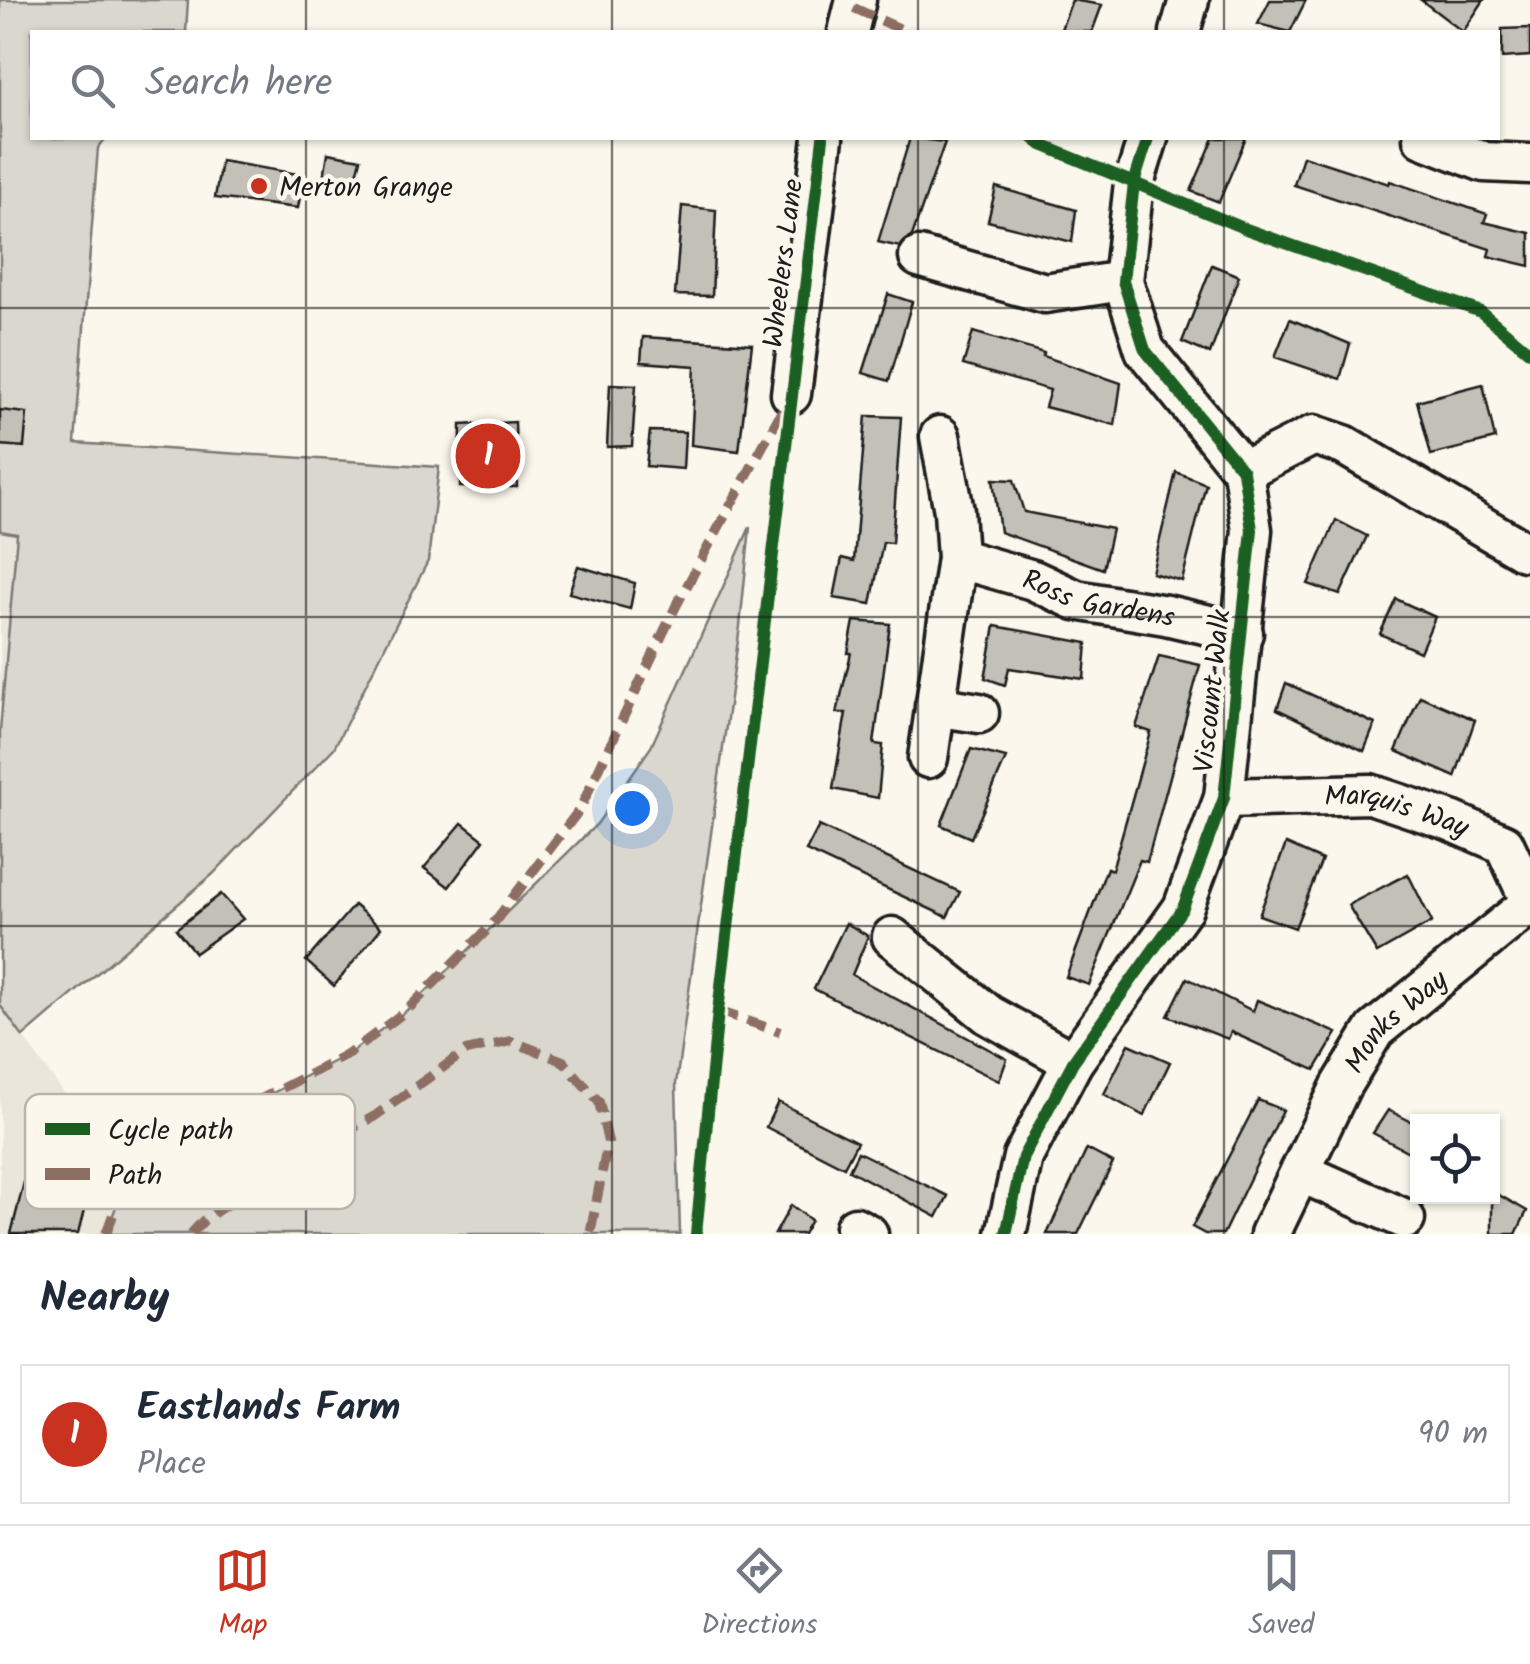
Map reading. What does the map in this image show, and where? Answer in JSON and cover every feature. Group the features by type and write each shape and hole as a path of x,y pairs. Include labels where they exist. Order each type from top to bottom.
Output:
{"street":[{"path":"848,30 856,0"},
{"path":"1181,30 1189,0"},
{"name":"Wheelers Lane","path":"792,394 823,140"},
{"path":"1147,140 1134,183 1123,280 1145,350 1243,471 1314,435 1344,445 1524,551"},
{"path":"1428,140 1484,162 1530,164"},
{"path":"918,257 1045,293 1123,280"},
{"path":"928,758 957,558 954,512 940,436"},
{"name":"Viscount Walk","path":"1006,1234 1023,1157 1073,1062 1183,908 1224,798 1252,530 1243,471"},
{"name":"Ross Gardens","path":"957,558 1033,580 1076,600 1244,633"},
{"path":"935,706 979,714"},
{"name":"Marquis Way","path":"1224,798 1370,794 1451,821 1504,844 1530,902"},
{"name":"Monks Way","path":"1270,1234 1340,1086 1376,1030 1530,902"},
{"path":"892,937 989,1015 1073,1062"},
{"path":"1300,1172 1405,1219"}],"shaded area":[{"path":"0,0 188,0 186,30 30,30 30,140 104,140 98,148 75,443 439,467 428,561 334,748 213,874 23,1037 0,1005 0,730 17,534 0,531"},
{"path":"750,527 740,626 676,1084 680,1234 106,1234 115,1209 355,1209 355,1094 271,1094 350,1053 406,1011 597,824 651,747"},
{"path":"0,531 17,533 0,730"},
{"path":"0,1005 64,1094 25,1094 25,1209 115,1209 106,1234 0,1234"}],"building":[{"path":"1072,0 1102,5 1093,30 1061,30"},
{"path":"1270,0 1306,0 1291,30 1258,24"},
{"path":"1421,0 1484,0 1464,30"},
{"path":"1530,28 1530,56 1502,58 1502,29"},
{"path":"909,140 945,142 912,236 900,247 878,242"},
{"path":"1213,140 1245,140 1219,202 1191,191"},
{"path":"328,153 361,159 354,186 323,183"},
{"path":"1303,156 1487,214 1484,222 1530,233 1530,266 1488,256 1490,249 1294,185"},
{"name":"Merton Grange","path":"221,161 304,175 298,208 215,198"},
{"path":"996,187 1076,210 1072,242 988,221"},
{"path":"682,206 716,210 712,296 675,295"},
{"path":"1212,265 1239,276 1210,354 1182,342"},
{"path":"888,294 912,302 889,381 863,373"},
{"path":"1290,319 1350,344 1340,379 1275,357"},
{"path":"973,332 1044,353 1043,356 1121,383 1115,425 1045,407 1050,390 963,365"},
{"path":"643,337 752,344 739,451 691,445 695,366 641,362"},
{"path":"610,384 636,385 632,446 607,447"},
{"path":"1483,384 1495,439 1431,455 1417,401"},
{"path":"0,410 27,413 24,447 0,445"},
{"path":"866,416 901,417 892,543 883,542 871,604 834,598 842,558 854,561"},
{"path":"515,422 517,487 460,487 461,425"},
{"path":"650,431 685,432 683,469 646,466"},
{"path":"1176,472 1206,484 1182,581 1152,573"},
{"path":"993,479 1014,480 1024,512 1112,529 1103,569 1000,532"},
{"path":"1336,520 1367,536 1340,595 1308,584"},
{"path":"578,566 635,583 630,609 569,593"},
{"path":"1396,599 1435,617 1420,652 1380,634"},
{"path":"854,621 890,624 874,744 883,745 878,798 833,789 846,713 837,713"},
{"path":"995,626 1087,643 1084,679 1009,668 1005,685 985,678"},
{"path":"1159,656 1200,665 1147,862 1140,860 1089,985 1066,977 1107,868 1112,870 1151,732 1136,727"},
{"path":"1286,683 1375,724 1364,751 1277,709"},
{"path":"1420,696 1475,720 1455,777 1396,751"},
{"path":"971,749 1006,758 971,838 941,825"},
{"path":"462,823 484,840 449,887 424,868"},
{"path":"819,826 960,892 947,917 806,851"},
{"path":"1286,844 1322,860 1295,928 1259,915"},
{"path":"1408,874 1432,922 1377,953 1348,905"},
{"path":"221,894 243,919 195,953 176,929"},
{"path":"354,905 381,928 334,986 306,961"},
{"path":"846,923 868,936 852,975 1007,1059 999,1081 814,989"},
{"path":"1187,978 1253,1011 1257,1000 1337,1033 1315,1070 1231,1032 1228,1039 1168,1016"},
{"path":"1129,1044 1170,1062 1144,1116 1104,1094"},
{"path":"1258,1100 1283,1110 1223,1234 1205,1234 1192,1227"},
{"path":"778,1102 857,1142 844,1167 766,1127"},
{"path":"1388,1110 1410,1121 1410,1153 1373,1133"},
{"path":"1087,1149 1113,1163 1078,1234 1047,1234"},
{"path":"858,1152 948,1196 937,1217 849,1170"},
{"path":"25,1178 25,1209 84,1209 78,1234 11,1234"},
{"path":"1500,1196 1527,1211 1516,1234 1492,1234 1492,1204 1500,1204"},
{"path":"791,1205 811,1220 803,1234 775,1234"}],"marked path":[{"path":"854,8 903,30"},
{"path":"271,1094 350,1053 406,1011 493,924 580,809 676,606 784,407"},
{"path":"718,1011 780,1032"},
{"path":"355,1127 466,1051 511,1041 563,1061 599,1102 608,1142 590,1234"},
{"path":"106,1234 115,1209"},
{"path":"191,1234 220,1209"}],"cycle path":[{"path":"696,1234 718,1011 823,140"},
{"path":"1036,140 1246,229 1481,312 1530,352"},
{"path":"1006,1234 1023,1157 1073,1062 1183,908 1224,798 1252,530 1243,471 1145,350 1123,281 1134,183 1147,140"}],"place":[{"name":"Merton Grange","path":"259,186"},
{"name":"Eastlands Farm","path":"488,456"}]}
